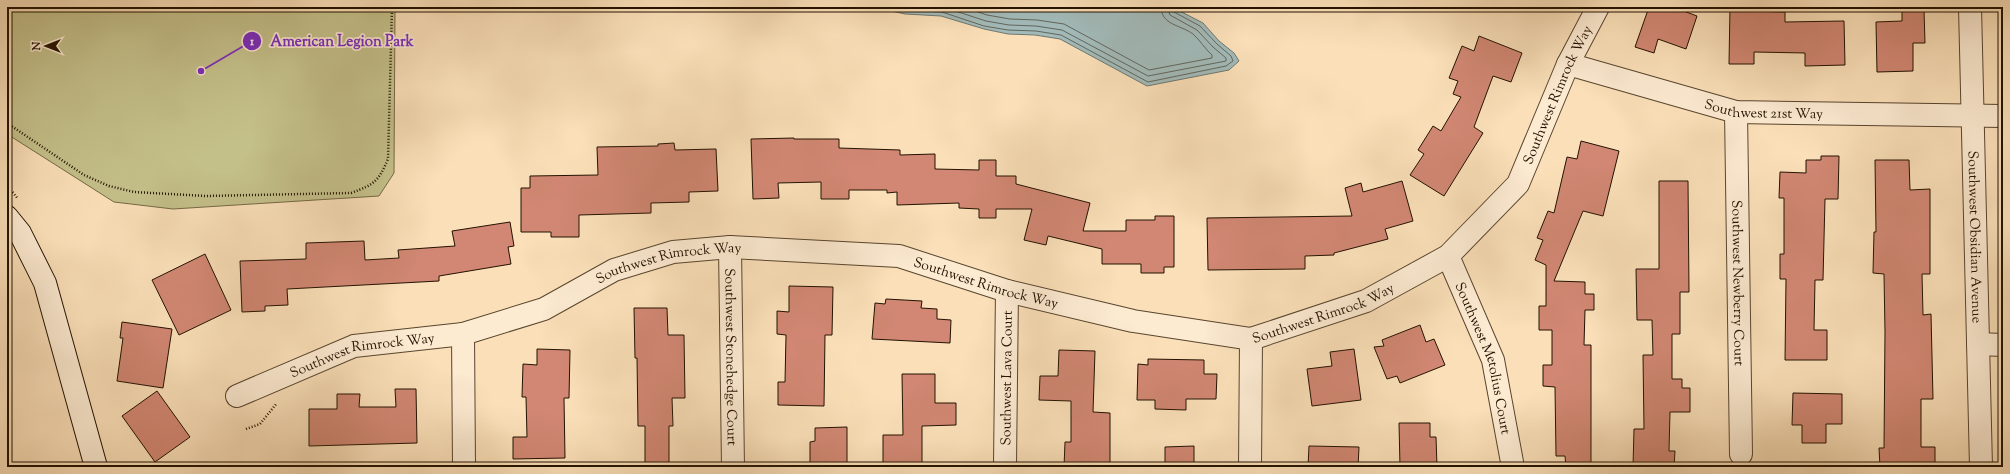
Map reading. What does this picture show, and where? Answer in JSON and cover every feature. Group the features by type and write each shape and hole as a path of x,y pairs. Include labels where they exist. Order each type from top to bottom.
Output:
{"street":[{"name":"Southwest Rimrock Way","path":"237,396 354,346 463,334 544,309 614,270 673,252 730,246 899,256 1007,291 1133,321 1251,339 1366,301 1448,256 1518,184 1568,64 1598,7"},
{"name":"Southwest Obsidian Avenue","path":"1970,7 1968,115 1978,344 1981,467"},
{"name":"Southwest 21st Way","path":"1568,64 1736,112 2003,116"},
{"name":"Southwest Newberry Court","path":"1736,112 1741,454"},
{"path":"7,217 20,233 45,283 96,467"},
{"name":"Southwest Stonehedge Court","path":"730,246 733,467"},
{"name":"Southwest Metolius Court","path":"1448,256 1493,360 1512,462"},
{"name":"Southwest Lava Court","path":"1005,464 1007,291"},
{"path":"463,334 464,467"},
{"path":"1250,467 1251,339"},
{"path":"1978,344 2003,345"}],"path":[{"path":"7,123 84,175 109,186 134,192 206,196 351,193 368,187 380,178 388,159 392,7"},
{"path":"246,430 260,424 280,399"}],"shaded area":[{"path":"7,7 395,7 394,173 379,196 173,209 114,202 7,134"}],"water":[{"path":"873,7 1172,7 1203,23 1219,41 1234,53 1239,61 1229,70 1147,86 1060,39 1035,35 1008,34 984,29 941,16 905,14"}],"building":[{"path":"1649,7 1673,7 1697,16 1686,49 1658,39 1654,53 1635,47"},
{"path":"1730,7 1745,7 1745,11 1785,12 1785,22 1844,21 1845,65 1805,66 1805,53 1754,52 1754,64 1729,64"},
{"path":"1902,10 1924,10 1925,43 1913,43 1913,71 1877,72 1876,22 1902,21"},
{"path":"1479,36 1522,53 1511,82 1493,76 1474,127 1483,133 1444,196 1410,175 1424,154 1418,150 1433,126 1441,131 1461,97 1453,94 1458,81 1449,78 1462,46 1474,51"},
{"path":"751,139 839,139 839,148 900,150 900,155 935,154 935,169 979,170 979,160 996,160 996,176 1016,176 1016,184 1090,203 1083,231 1126,231 1126,220 1155,220 1155,216 1174,216 1174,267 1164,267 1164,273 1141,273 1141,264 1102,264 1102,249 1048,236 1046,245 1024,240 1032,209 996,209 996,218 979,218 979,209 959,208 959,203 897,205 897,192 887,193 887,190 849,190 849,199 821,199 821,182 778,183 779,198 753,199"},
{"path":"1581,141 1619,151 1603,216 1583,211 1554,281 1585,282 1585,294 1594,294 1594,310 1585,310 1584,345 1591,345 1591,467 1566,467 1565,456 1556,456 1555,387 1543,386 1543,365 1552,365 1552,330 1539,330 1539,306 1546,306 1546,265 1535,260 1543,240 1537,238 1548,211 1554,213 1567,157 1577,159"},
{"path":"674,143 675,150 716,149 718,191 689,192 689,202 651,203 651,213 579,215 579,237 551,237 551,232 521,232 521,188 530,188 530,176 598,175 597,147 658,146 658,144"},
{"path":"1821,156 1839,156 1838,199 1825,199 1823,280 1815,280 1814,330 1827,330 1827,360 1785,360 1786,279 1780,279 1780,254 1784,254 1784,198 1779,198 1780,172 1806,173 1806,160 1821,160"},
{"path":"1875,160 1909,160 1910,190 1930,189 1930,274 1922,274 1923,315 1931,314 1933,399 1921,399 1921,447 1935,447 1935,467 1880,467 1879,448 1884,448 1885,332 1884,274 1873,273 1874,232 1876,232"},
{"path":"1402,181 1413,221 1385,229 1388,239 1334,253 1334,255 1305,256 1305,269 1208,270 1207,218 1352,216 1345,188 1361,183 1363,192"},
{"path":"1659,181 1688,181 1689,292 1680,292 1680,334 1672,334 1672,379 1682,379 1682,388 1690,388 1690,412 1670,412 1669,451 1675,451 1674,467 1633,467 1634,429 1644,429 1643,355 1653,355 1652,320 1637,320 1636,269 1659,269"},
{"path":"510,222 514,246 508,247 511,264 439,276 439,281 287,289 288,305 265,306 265,311 242,312 240,261 306,259 306,243 364,241 365,260 399,258 398,250 455,246 452,231"},
{"path":"205,254 231,310 179,335 152,280"},
{"path":"789,286 833,287 832,335 825,335 824,406 778,405 778,382 785,382 786,335 777,334 777,311 789,312"},
{"path":"886,299 922,301 921,308 937,309 937,319 951,320 950,343 872,339 875,303 885,304"},
{"path":"634,308 667,308 668,335 684,335 685,398 672,398 673,426 669,426 669,467 645,467 645,426 638,426 637,358 635,358"},
{"path":"122,322 172,329 163,388 117,381 123,338 120,338"},
{"path":"1420,325 1426,342 1434,339 1445,365 1400,383 1397,376 1387,379 1374,347 1384,346 1382,340"},
{"path":"537,349 570,350 569,398 564,398 565,458 513,459 513,437 527,437 526,397 522,397 523,364 537,365"},
{"path":"1354,349 1361,400 1312,406 1307,369 1332,366 1330,352"},
{"path":"1059,350 1095,351 1093,412 1110,413 1110,467 1064,467 1065,442 1071,442 1071,401 1039,400 1040,376 1058,376"},
{"path":"1148,359 1204,360 1204,374 1217,374 1216,399 1186,399 1186,410 1155,409 1155,400 1137,400 1138,364 1148,365"},
{"path":"902,374 935,374 935,403 956,403 956,425 922,426 922,467 883,467 883,435 903,435"},
{"path":"395,389 416,389 417,443 309,446 309,409 337,409 337,394 360,394 359,407 396,407"},
{"path":"157,391 190,437 155,462 122,416"},
{"path":"1793,393 1842,394 1842,424 1826,424 1826,443 1802,443 1802,425 1792,425"},
{"path":"1399,423 1430,423 1430,437 1436,437 1437,467 1400,467"},
{"path":"847,427 847,467 810,467 810,442 815,441 815,428"},
{"path":"1194,446 1194,467 1165,467 1165,447"},
{"path":"1309,446 1359,447 1358,467 1308,467"}],"place":[{"name":"American Legion Park","path":"201,71"}]}
